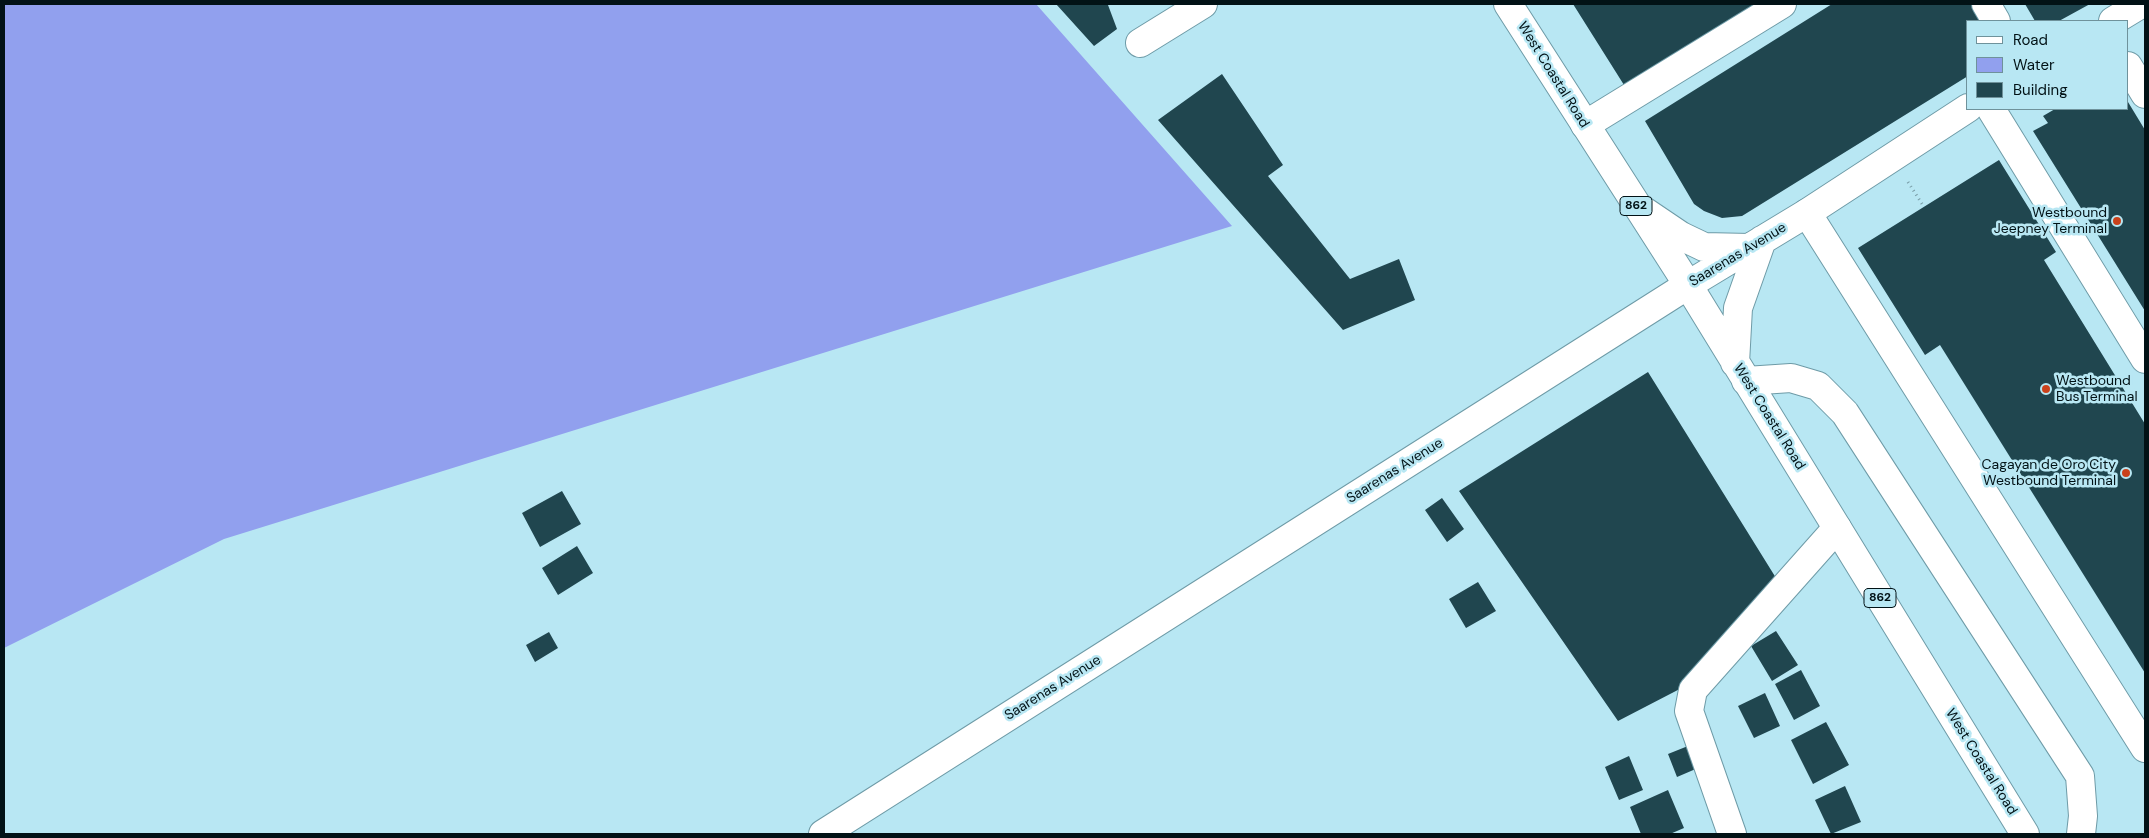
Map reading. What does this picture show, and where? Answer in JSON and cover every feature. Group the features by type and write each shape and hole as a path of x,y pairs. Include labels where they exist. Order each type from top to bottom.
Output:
{"main road":[{"path":"1140,43 1203,4"},
{"name":"West Coastal Road","path":"1508,4 1688,285 2025,834"},
{"path":"1585,125 1782,4"},
{"path":"1986,4 1995,20"},
{"path":"2115,20 2142,4"},
{"path":"2129,68 2145,94"},
{"name":"Saarenas Avenue","path":"823,834 1688,285 1807,213 1966,109"},
{"path":"1992,110 2145,359"},
{"path":"1636,205 1681,236 1704,247 1756,244 1738,308 1741,372 1791,378 1818,386 1845,414 2080,776 2083,816 2081,834"},
{"path":"1807,213 2145,748"},
{"path":"1732,834 1689,711 1693,690 1837,528"}],"water":[{"path":"4,4 1036,4 1232,226 224,539 4,648"}],"building":[{"path":"1056,4 1110,4 1108,5 1117,29 1094,46"},
{"path":"1573,4 1757,4 1624,85"},
{"path":"1832,4 1972,4 1982,20 1966,20 1966,77 1742,216 1722,218 1704,211 1694,204 1645,121"},
{"path":"2025,4 2090,4 2061,20 2034,20"},
{"path":"1222,74 1283,165 1268,176 1350,279 1399,259 1415,300 1343,330 1158,120"},
{"name":"Westbound Jeepney Terminal","path":"2129,104 2145,130 2145,311 2033,131 2048,123 2043,116 2053,110 2129,110"},
{"name":"Westbound Bus Terminal","path":"1999,160 2056,252 2044,260 2145,424 2145,673 1940,345 1925,355 1858,248"},
{"path":"1648,372 1781,586 1699,679 1618,721 1459,491"},
{"path":"562,491 581,524 540,547 522,513"},
{"path":"1442,498 1464,529 1447,542 1425,510"},
{"path":"577,546 593,573 558,595 542,568"},
{"path":"1478,582 1496,611 1466,628 1449,599"},
{"path":"1776,631 1798,665 1772,681 1751,646"},
{"path":"549,632 558,648 535,662 526,645"},
{"path":"1801,670 1820,706 1794,720 1775,684"},
{"path":"1765,693 1780,726 1754,738 1738,706"},
{"path":"1826,722 1849,765 1813,784 1791,740"},
{"path":"1688,746 1698,768 1677,777 1668,754"},
{"path":"1629,756 1643,790 1619,800 1605,767"},
{"path":"1845,786 1861,822 1831,834 1815,800"},
{"path":"1668,790 1684,828 1670,834 1641,834 1630,807"}],"place":[{"name":"Westbound Jeepney Terminal","path":"2117,221"},
{"name":"Westbound Bus Terminal","path":"2046,389"},
{"name":"Cagayan de Oro City Westbound Terminal","path":"2126,473"}]}
